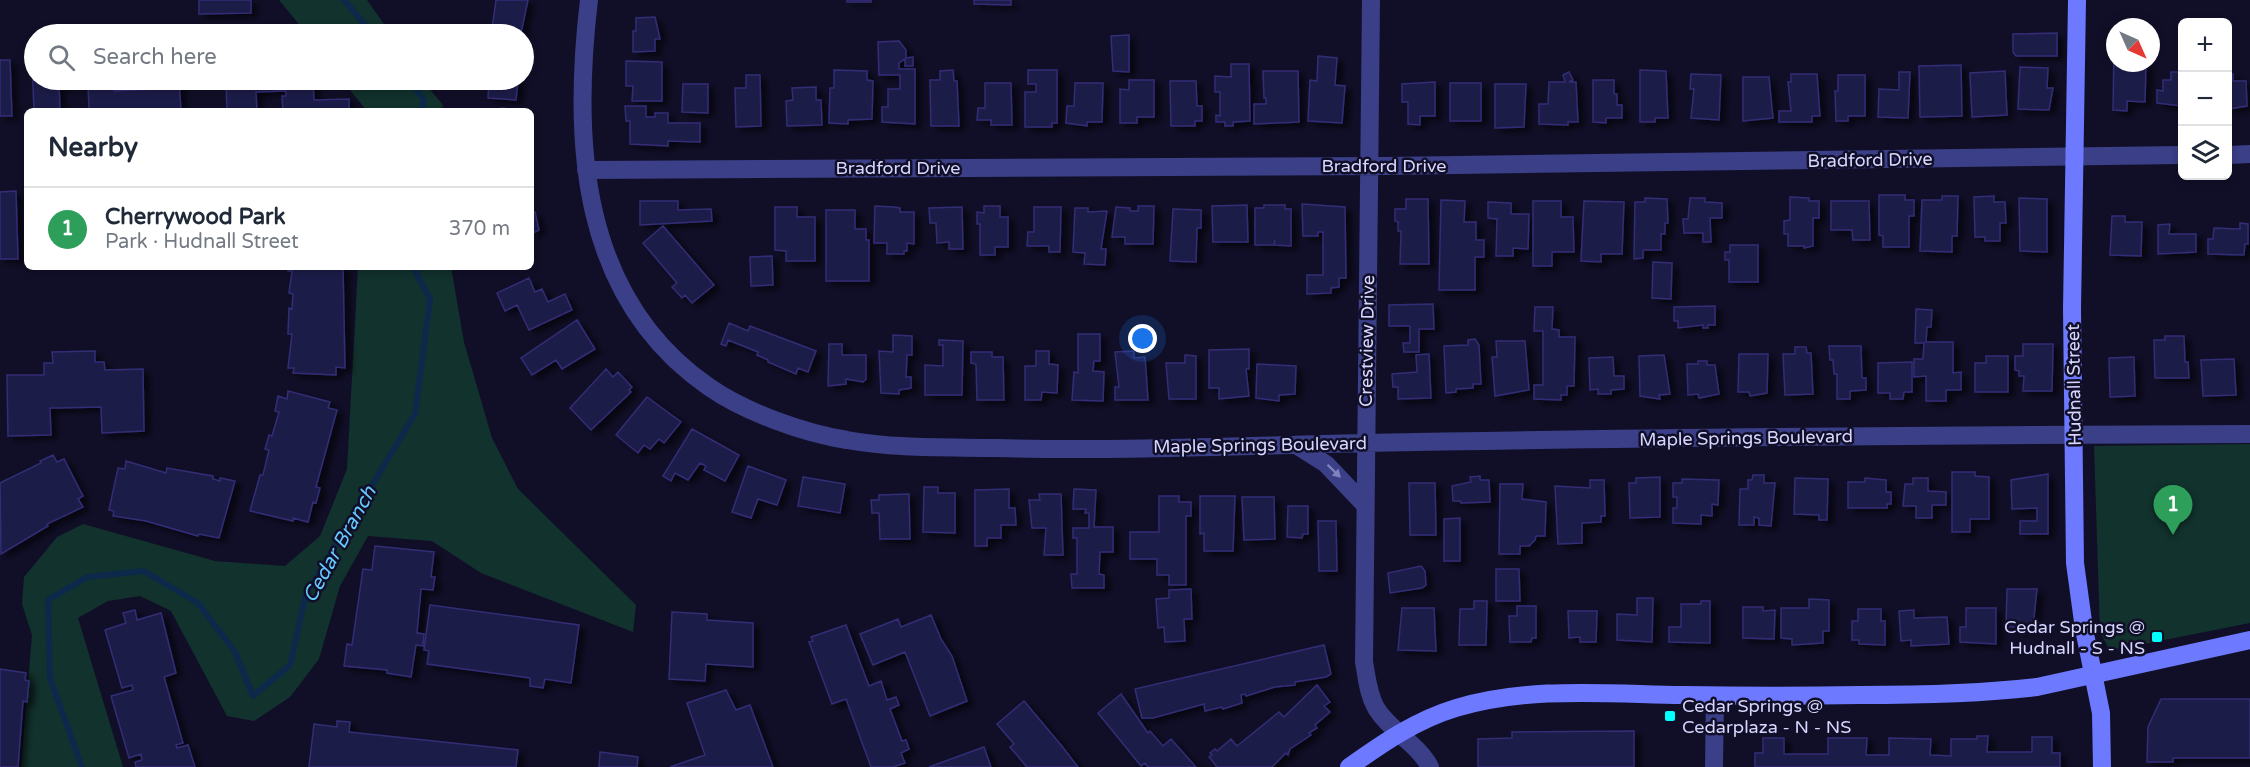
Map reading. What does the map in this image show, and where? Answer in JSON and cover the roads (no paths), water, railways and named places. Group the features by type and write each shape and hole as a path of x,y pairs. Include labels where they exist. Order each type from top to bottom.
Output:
{"main road":[{"name":"Hudnall Street","path":"2077,0 2074,157 2075,562 2084,629 2101,713 2102,767"},
{"path":"1349,767 1399,733 1456,708 1519,696 1556,694 1952,695 2037,687 2250,640"}],"street":[{"name":"Maple Springs Boulevard","path":"589,0 582,74 586,170 594,221 621,290 639,319 666,351 712,390 782,422 838,439 899,446 1054,449 2075,434 2250,434"},
{"name":"Crestview Drive","path":"1371,0 1364,662 1368,691 1375,707 1419,751 1430,767"},
{"path":"2232,155 2250,154"},
{"name":"Bradford Drive","path":"586,170 1371,166 2178,155"},
{"path":"1296,445 1326,464 1365,505"},
{"path":"1714,767 1715,696"}],"waterway":[{"name":"Cedar Branch","path":"344,0 364,24"},
{"name":"Cedar Branch","path":"416,90 424,100 422,108"},
{"name":"Cedar Branch","path":"82,767 50,678 48,600 87,577 144,571 198,603 235,652 253,696 290,665 306,594 415,414 430,299 415,270"}],"place":[{"name":"Cherrywood Park","path":"2173,535"},
{"name":"Cedar Springs @ Hudnall - S - NS","path":"2157,637"},
{"name":"Cedar Springs @ Cedarplaza - N - NS","path":"1670,716"}]}
